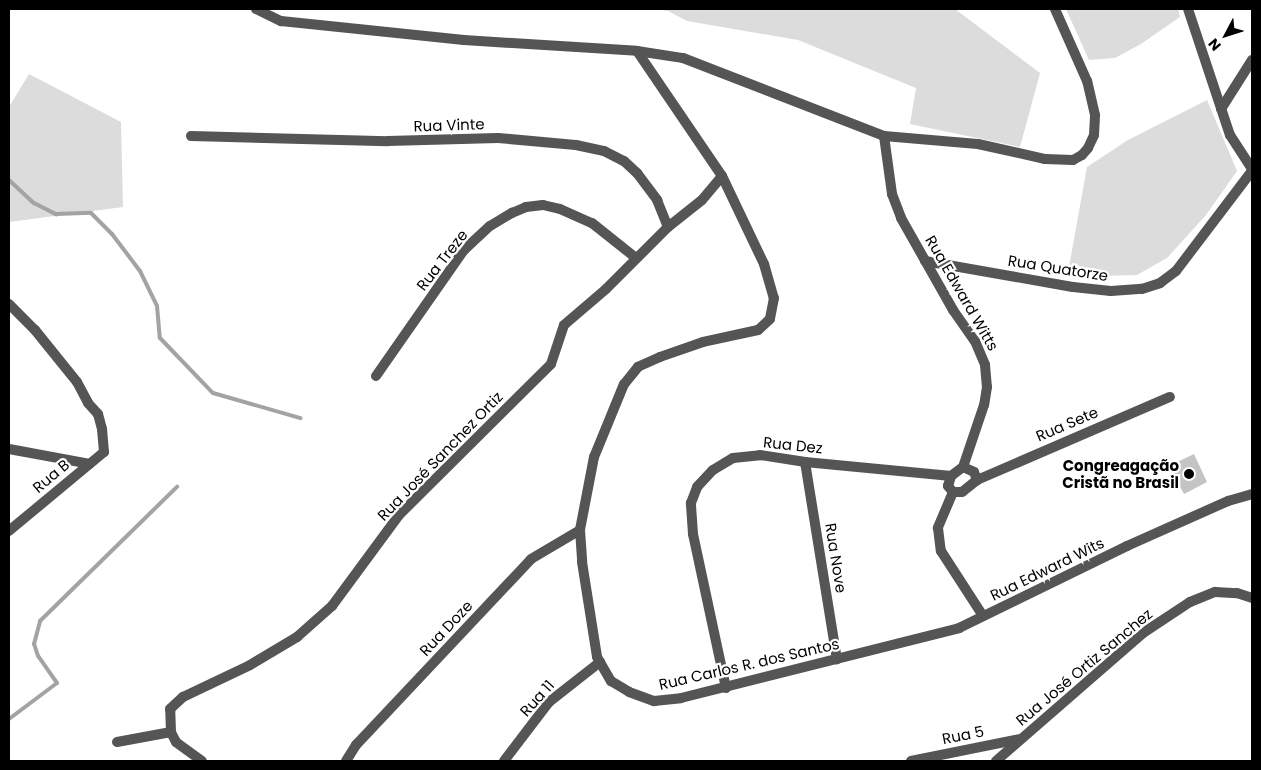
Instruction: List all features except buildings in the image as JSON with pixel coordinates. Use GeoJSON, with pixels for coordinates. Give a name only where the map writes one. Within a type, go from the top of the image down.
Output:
{"type":"FeatureCollection","features":[{"type":"Feature","properties":{"kind":"street"},"geometry":{"type":"LineString","coordinates":[[256,9],[280,21],[464,40],[637,51],[683,58],[884,136],[978,144],[1045,160],[1073,160],[1082,156],[1088,148],[1094,135],[1094,115],[1087,81],[1056,9]]}},
{"type":"Feature","properties":{"kind":"street"},"geometry":{"type":"LineString","coordinates":[[1188,9],[1230,135],[1252,170]]}},
{"type":"Feature","properties":{"kind":"street","name":"Rua Carlos R. dos Santos"},"geometry":{"type":"LineString","coordinates":[[637,51],[722,176],[764,264],[774,298],[770,319],[758,330],[703,342],[638,367],[624,384],[594,457],[580,530],[582,562],[597,657],[611,681],[629,692],[654,701],[682,698],[959,628],[983,616]]}},
{"type":"Feature","properties":{"kind":"street"},"geometry":{"type":"LineString","coordinates":[[1221,108],[1252,60]]}},
{"type":"Feature","properties":{"kind":"street","name":"Rua Vinte"},"geometry":{"type":"LineString","coordinates":[[190,136],[388,141],[498,138],[576,144],[604,151],[624,161],[638,173],[657,200],[668,227]]}},
{"type":"Feature","properties":{"kind":"street","name":"Rua Edward Witts"},"geometry":{"type":"LineString","coordinates":[[884,136],[892,194],[901,218],[953,310],[975,341],[985,364],[987,387],[984,405],[963,467]]}},
{"type":"Feature","properties":{"kind":"street","name":"Rua Quatorze"},"geometry":{"type":"LineString","coordinates":[[925,261],[1073,287],[1111,291],[1142,289],[1160,283],[1176,271],[1252,170]]}},
{"type":"Feature","properties":{"kind":"street","name":"Rua José Sanchez Ortiz"},"geometry":{"type":"LineString","coordinates":[[171,732],[170,709],[183,697],[250,665],[297,637],[332,606],[399,515],[551,364],[564,325],[668,227],[702,200],[722,176]]}},
{"type":"Feature","properties":{"kind":"street","name":"Rua Treze"},"geometry":{"type":"LineString","coordinates":[[376,376],[464,250],[490,226],[512,213],[526,207],[543,205],[560,209],[592,223],[636,258]]}},
{"type":"Feature","properties":{"kind":"street","name":"Rua B"},"geometry":{"type":"LineString","coordinates":[[9,304],[35,330],[77,382],[88,403],[98,414],[102,429],[104,452],[9,531]]}},
{"type":"Feature","properties":{"kind":"street","name":"Rua Sete"},"geometry":{"type":"LineString","coordinates":[[976,480],[1170,397]]}},
{"type":"Feature","properties":{"kind":"street"},"geometry":{"type":"LineString","coordinates":[[9,449],[90,464]]}},
{"type":"Feature","properties":{"kind":"street","name":"Rua Dez"},"geometry":{"type":"LineString","coordinates":[[726,688],[693,534],[691,503],[697,487],[713,470],[733,458],[760,455],[805,462],[951,476]]}},
{"type":"Feature","properties":{"kind":"street","name":"Rua Nove"},"geometry":{"type":"LineString","coordinates":[[805,462],[837,659]]}},
{"type":"Feature","properties":{"kind":"street"},"geometry":{"type":"LineString","coordinates":[[951,476],[963,467],[974,472],[976,480],[962,492],[953,492]]}},
{"type":"Feature","properties":{"kind":"street","name":"Rua Edward Wits"},"geometry":{"type":"LineString","coordinates":[[951,476],[948,486],[953,492],[938,528],[941,551],[983,616],[1127,546],[1228,501],[1252,494]]}},
{"type":"Feature","properties":{"kind":"street","name":"Rua Doze"},"geometry":{"type":"LineString","coordinates":[[346,761],[356,745],[531,560],[580,530]]}},
{"type":"Feature","properties":{"kind":"street","name":"Rua José Ortiz Sanchez"},"geometry":{"type":"LineString","coordinates":[[996,761],[1143,633],[1190,602],[1215,592],[1237,593],[1252,598]]}},
{"type":"Feature","properties":{"kind":"street","name":"Rua 11"},"geometry":{"type":"LineString","coordinates":[[504,761],[549,702],[600,662]]}},
{"type":"Feature","properties":{"kind":"street"},"geometry":{"type":"LineString","coordinates":[[117,742],[171,732],[176,742],[202,761]]}},
{"type":"Feature","properties":{"kind":"street","name":"Rua 5"},"geometry":{"type":"LineString","coordinates":[[911,761],[1022,739]]}},
{"type":"Feature","properties":{"kind":"shaded area"},"geometry":{"type":"Polygon","coordinates":[[[656,9],[955,9],[1040,73],[1020,147],[910,124],[916,88],[798,40],[687,21],[668,11],[656,9]]]}},
{"type":"Feature","properties":{"kind":"shaded area"},"geometry":{"type":"Polygon","coordinates":[[[1066,9],[1178,9],[1180,17],[1141,44],[1115,58],[1089,60],[1066,9]]]}},
{"type":"Feature","properties":{"kind":"shaded area"},"geometry":{"type":"Polygon","coordinates":[[[29,74],[121,122],[123,207],[9,222],[9,107],[29,74]]]}},
{"type":"Feature","properties":{"kind":"shaded area"},"geometry":{"type":"Polygon","coordinates":[[[1207,100],[1237,171],[1206,215],[1167,258],[1137,275],[1101,276],[1069,267],[1087,167],[1128,140],[1207,100]]]}},
{"type":"Feature","properties":{"kind":"waterway"},"geometry":{"type":"LineString","coordinates":[[9,180],[34,203],[56,214],[91,213],[112,234],[140,271],[157,306],[160,338],[213,393],[300,418]]}},
{"type":"Feature","properties":{"kind":"waterway"},"geometry":{"type":"LineString","coordinates":[[9,719],[57,683],[38,656],[34,644],[40,621],[177,487]]}},
{"type":"Feature","properties":{"kind":"place","name":"Congreagação Cristã no Brasil"},"geometry":{"type":"Point","coordinates":[1189,474]}}]}
